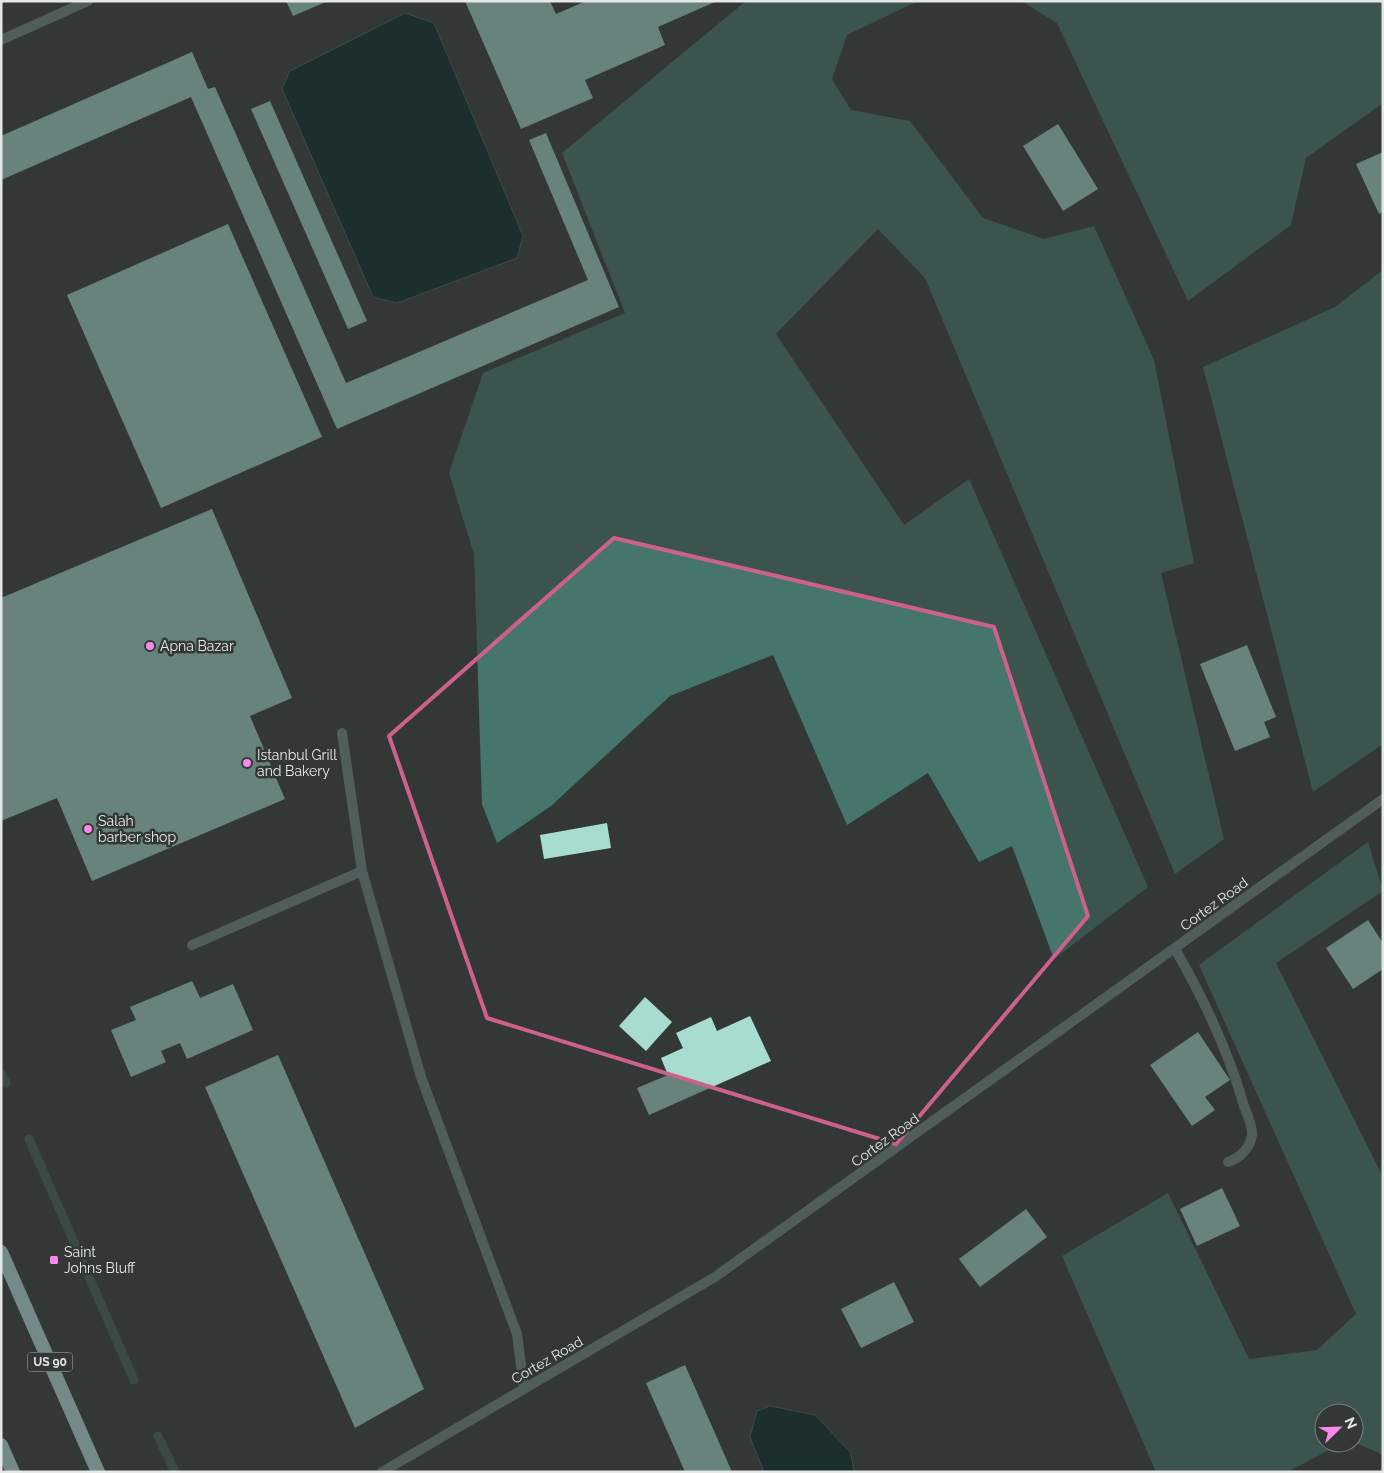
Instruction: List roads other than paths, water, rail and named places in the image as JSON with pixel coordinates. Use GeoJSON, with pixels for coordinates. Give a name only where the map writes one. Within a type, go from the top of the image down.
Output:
{"type":"FeatureCollection","features":[{"type":"Feature","properties":{"kind":"highway","name":"US 90"},"geometry":{"type":"LineString","coordinates":[[1,1252],[98,1472]]}},
{"type":"Feature","properties":{"kind":"highway"},"geometry":{"type":"LineString","coordinates":[[1,1445],[13,1472]]}},
{"type":"Feature","properties":{"kind":"street"},"geometry":{"type":"LineString","coordinates":[[1,40],[88,1]]}},
{"type":"Feature","properties":{"kind":"street"},"geometry":{"type":"LineString","coordinates":[[342,733],[362,871],[421,1077],[517,1334],[524,1389]]}},
{"type":"Feature","properties":{"kind":"street","name":"Cortez Road"},"geometry":{"type":"LineString","coordinates":[[382,1472],[715,1277],[1383,799]]}},
{"type":"Feature","properties":{"kind":"street"},"geometry":{"type":"LineString","coordinates":[[192,945],[362,871]]}},
{"type":"Feature","properties":{"kind":"street"},"geometry":{"type":"LineString","coordinates":[[1175,949],[1215,1024],[1236,1079],[1253,1133],[1250,1143],[1239,1158],[1228,1162]]}},
{"type":"Feature","properties":{"kind":"waterway"},"geometry":{"type":"LineString","coordinates":[[1,1074],[6,1083]]}},
{"type":"Feature","properties":{"kind":"waterway"},"geometry":{"type":"LineString","coordinates":[[29,1139],[134,1380]]}},
{"type":"Feature","properties":{"kind":"waterway"},"geometry":{"type":"LineString","coordinates":[[158,1436],[175,1472]]}},
{"type":"Feature","properties":{"kind":"place","name":"Apna Bazar"},"geometry":{"type":"Point","coordinates":[150,646]}},
{"type":"Feature","properties":{"kind":"place","name":"Istanbul Grill and Bakery"},"geometry":{"type":"Point","coordinates":[247,763]}},
{"type":"Feature","properties":{"kind":"place","name":"Salah barber shop"},"geometry":{"type":"Point","coordinates":[88,829]}},
{"type":"Feature","properties":{"kind":"place","name":"Saint Johns Bluff"},"geometry":{"type":"Point","coordinates":[54,1260]}}]}
